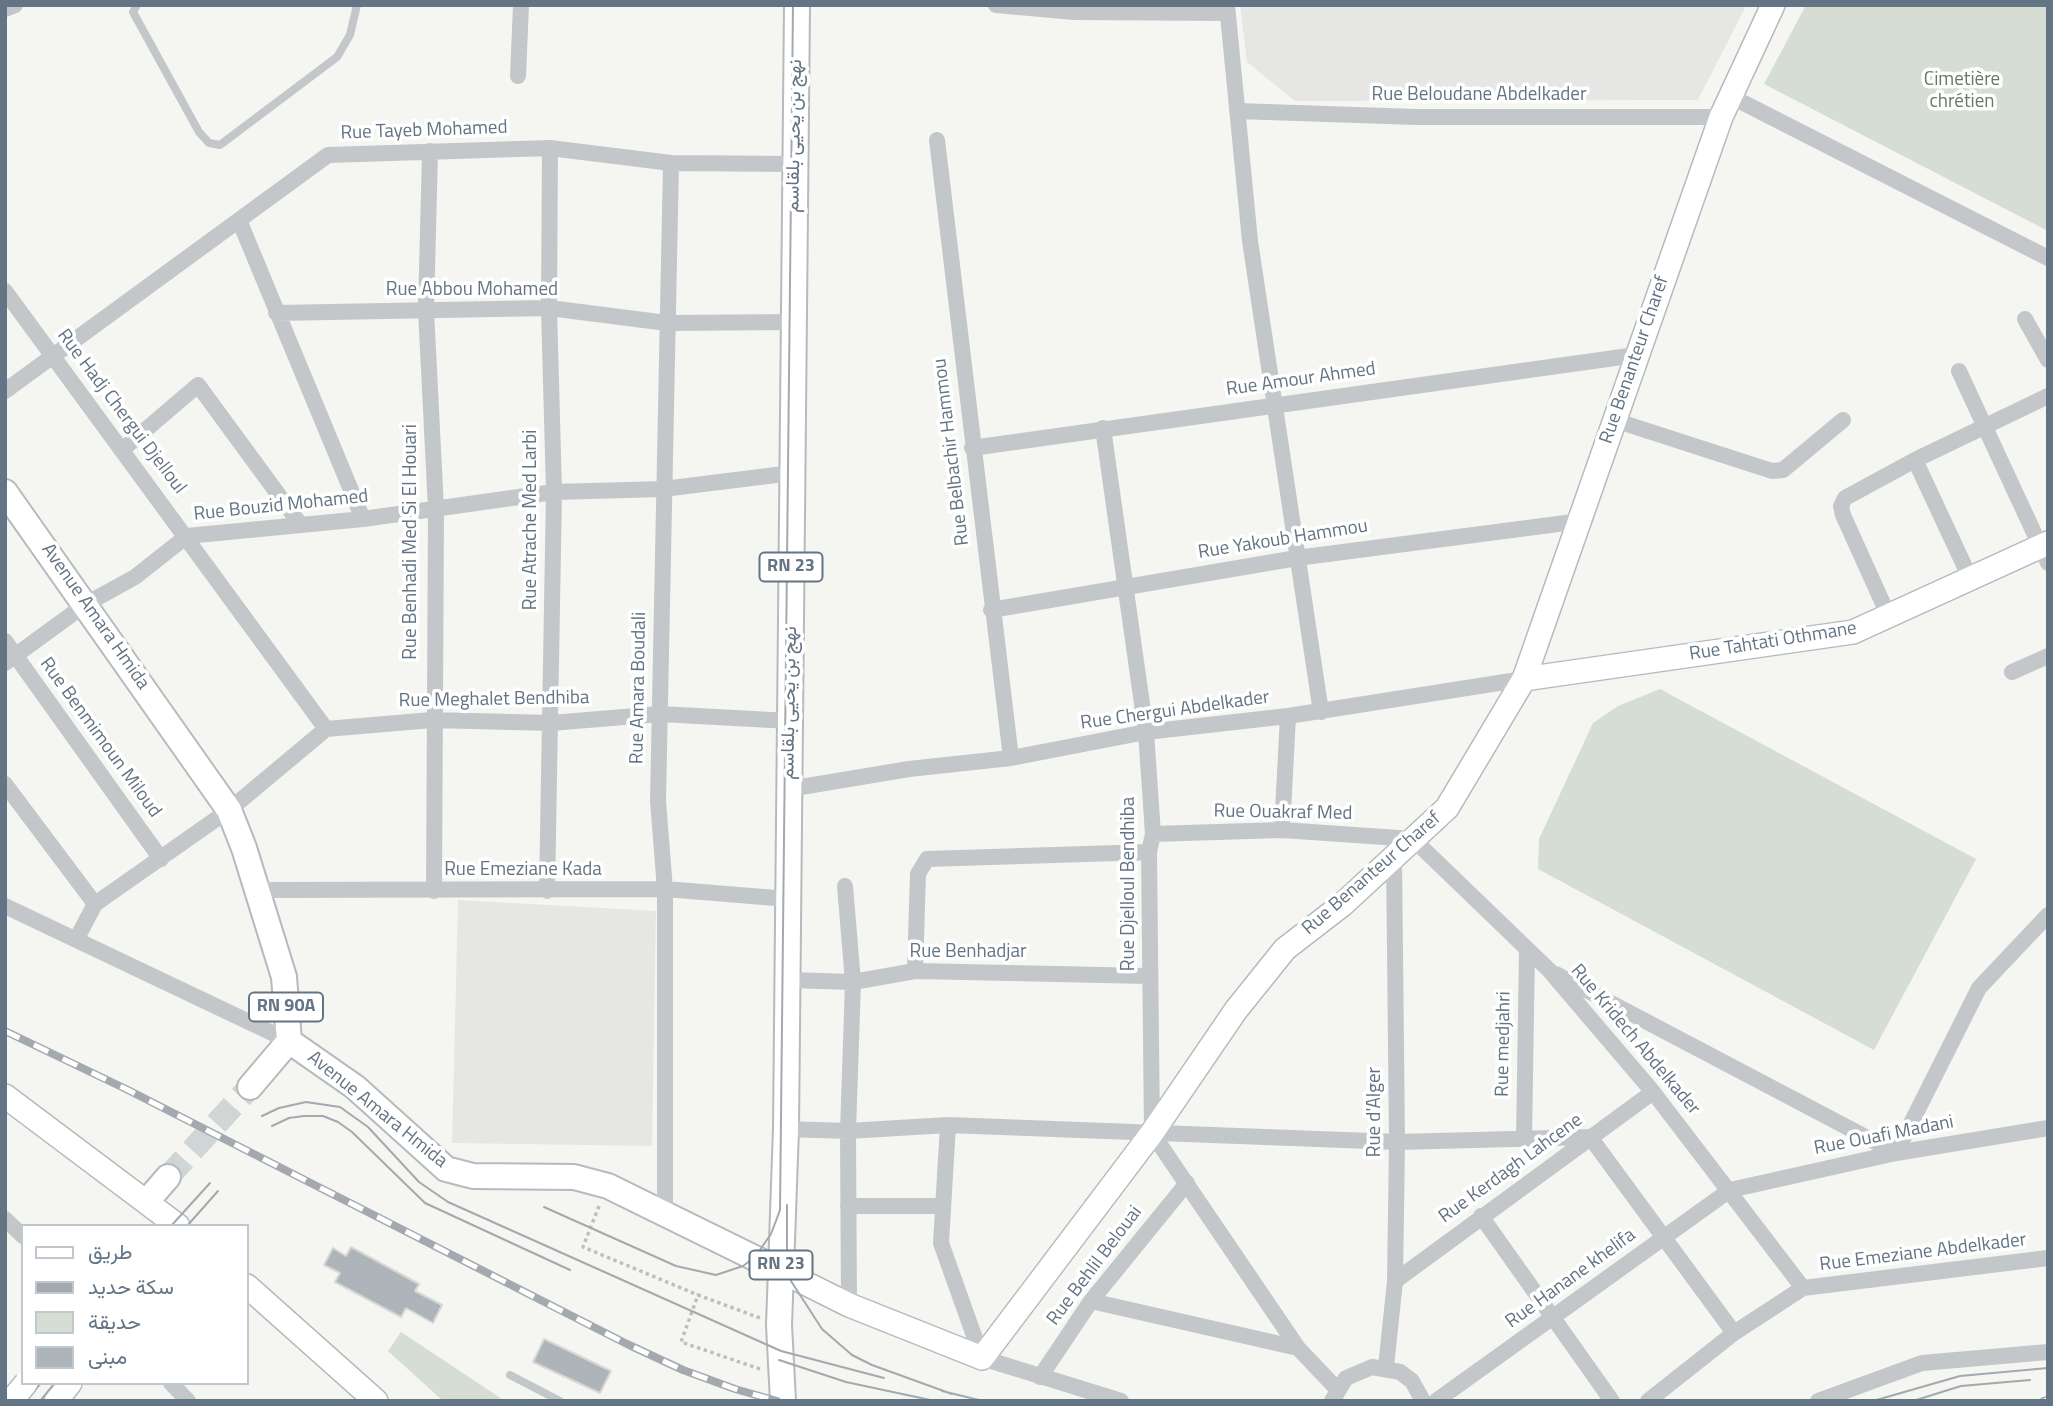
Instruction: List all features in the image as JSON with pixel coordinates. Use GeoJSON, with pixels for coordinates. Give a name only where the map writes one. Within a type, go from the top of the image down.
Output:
{"type":"FeatureCollection","features":[{"type":"Feature","properties":{"kind":"main road","name":"نهج بن يحيى بلقاسم"},"geometry":{"type":"LineString","coordinates":[[782,1388],[779,1325],[786,1129],[797,5]]}},
{"type":"Feature","properties":{"kind":"main road","name":"Rue Benanteur Charef"},"geometry":{"type":"LineString","coordinates":[[982,1358],[1152,1133],[1236,1010],[1285,949],[1342,905],[1447,808],[1524,679],[1725,106],[1771,6]]}},
{"type":"Feature","properties":{"kind":"main road","name":"Avenue Amara Hmida"},"geometry":{"type":"LineString","coordinates":[[5,492],[229,810],[284,977],[289,1041],[355,1087],[446,1169],[474,1176],[574,1177],[608,1186],[780,1271]]}},
{"type":"Feature","properties":{"kind":"main road","name":"Rue Tahtati Othmane"},"geometry":{"type":"LineString","coordinates":[[1524,679],[1853,632],[2045,551]]}},
{"type":"Feature","properties":{"kind":"main road"},"geometry":{"type":"LineString","coordinates":[[250,1087],[289,1041]]}},
{"type":"Feature","properties":{"kind":"main road"},"geometry":{"type":"LineString","coordinates":[[5,1096],[161,1216],[168,1177]]}},
{"type":"Feature","properties":{"kind":"main road"},"geometry":{"type":"LineString","coordinates":[[780,1271],[849,1305],[982,1358]]}},
{"type":"Feature","properties":{"kind":"main road"},"geometry":{"type":"LineString","coordinates":[[248,1287],[376,1401]]}},
{"type":"Feature","properties":{"kind":"main road"},"geometry":{"type":"LineString","coordinates":[[13,1401],[25,1385]]}},
{"type":"Feature","properties":{"kind":"main road"},"geometry":{"type":"LineString","coordinates":[[56,1401],[69,1385]]}},
{"type":"Feature","properties":{"kind":"street"},"geometry":{"type":"LineString","coordinates":[[5,9],[15,5]]}},
{"type":"Feature","properties":{"kind":"street"},"geometry":{"type":"LineString","coordinates":[[518,76],[521,5]]}},
{"type":"Feature","properties":{"kind":"street"},"geometry":{"type":"LineString","coordinates":[[996,5],[1074,12],[1227,9],[1250,241],[1321,712]]}},
{"type":"Feature","properties":{"kind":"street","name":"Rue Beloudane Abdelkader"},"geometry":{"type":"LineString","coordinates":[[1237,111],[1417,117],[1725,106],[2048,258]]}},
{"type":"Feature","properties":{"kind":"street","name":"Rue Belbachir Hammou"},"geometry":{"type":"LineString","coordinates":[[937,140],[991,610],[1011,758]]}},
{"type":"Feature","properties":{"kind":"street","name":"Rue Tayeb Mohamed"},"geometry":{"type":"LineString","coordinates":[[5,391],[328,155],[551,148],[671,163],[795,164]]}},
{"type":"Feature","properties":{"kind":"street","name":"Rue Atrache Med Larbi"},"geometry":{"type":"LineString","coordinates":[[547,891],[554,492],[549,308],[551,148]]}},
{"type":"Feature","properties":{"kind":"street","name":"Rue Benhadi Med Si El Houari"},"geometry":{"type":"LineString","coordinates":[[430,151],[426,310],[436,509],[432,720],[434,891]]}},
{"type":"Feature","properties":{"kind":"street","name":"Rue Amara Boudali"},"geometry":{"type":"LineString","coordinates":[[665,1213],[665,889],[657,801],[671,163]]}},
{"type":"Feature","properties":{"kind":"street"},"geometry":{"type":"LineString","coordinates":[[239,220],[363,519]]}},
{"type":"Feature","properties":{"kind":"street","name":"Rue Hadj Chergui Djelloul"},"geometry":{"type":"LineString","coordinates":[[5,291],[326,729]]}},
{"type":"Feature","properties":{"kind":"street","name":"Rue Abbou Mohamed"},"geometry":{"type":"LineString","coordinates":[[276,313],[549,308],[667,323],[794,322]]}},
{"type":"Feature","properties":{"kind":"street"},"geometry":{"type":"LineString","coordinates":[[2025,319],[2048,360]]}},
{"type":"Feature","properties":{"kind":"street","name":"Rue Amour Ahmed"},"geometry":{"type":"LineString","coordinates":[[972,448],[1636,355]]}},
{"type":"Feature","properties":{"kind":"street"},"geometry":{"type":"LineString","coordinates":[[1959,372],[2045,551]]}},
{"type":"Feature","properties":{"kind":"street"},"geometry":{"type":"LineString","coordinates":[[122,450],[198,385],[300,524]]}},
{"type":"Feature","properties":{"kind":"street"},"geometry":{"type":"LineString","coordinates":[[1889,617],[1841,506],[1845,498],[1915,460],[2048,396]]}},
{"type":"Feature","properties":{"kind":"street"},"geometry":{"type":"LineString","coordinates":[[1614,420],[1772,471],[1783,470],[1843,420]]}},
{"type":"Feature","properties":{"kind":"street","name":"Rue Djelloul Bendhiba"},"geometry":{"type":"LineString","coordinates":[[1103,428],[1146,732],[1153,834],[1149,852],[1152,1133]]}},
{"type":"Feature","properties":{"kind":"street"},"geometry":{"type":"LineString","coordinates":[[1915,460],[1971,580]]}},
{"type":"Feature","properties":{"kind":"street","name":"Rue Bouzid Mohamed"},"geometry":{"type":"LineString","coordinates":[[11,659],[86,604],[135,577],[187,536],[363,519],[554,492],[663,489],[792,473]]}},
{"type":"Feature","properties":{"kind":"street","name":"Rue Yakoub Hammou"},"geometry":{"type":"LineString","coordinates":[[991,610],[1297,558],[1581,521]]}},
{"type":"Feature","properties":{"kind":"street","name":"Rue Benmimoun Miloud"},"geometry":{"type":"LineString","coordinates":[[5,641],[11,659],[161,859]]}},
{"type":"Feature","properties":{"kind":"street"},"geometry":{"type":"LineString","coordinates":[[2012,672],[2048,656]]}},
{"type":"Feature","properties":{"kind":"street","name":"Rue Chergui Abdelkader"},"geometry":{"type":"LineString","coordinates":[[789,789],[909,769],[1011,758],[1146,732],[1321,712],[1524,679]]}},
{"type":"Feature","properties":{"kind":"street","name":"Rue Meghalet Bendhiba"},"geometry":{"type":"LineString","coordinates":[[326,729],[432,720],[551,723],[660,714],[790,721]]}},
{"type":"Feature","properties":{"kind":"street"},"geometry":{"type":"LineString","coordinates":[[1282,830],[1288,716]]}},
{"type":"Feature","properties":{"kind":"street"},"geometry":{"type":"LineString","coordinates":[[76,940],[95,904],[229,810],[326,729]]}},
{"type":"Feature","properties":{"kind":"street"},"geometry":{"type":"LineString","coordinates":[[5,784],[95,904]]}},
{"type":"Feature","properties":{"kind":"street","name":"Rue Ouakraf Med"},"geometry":{"type":"LineString","coordinates":[[1153,834],[1282,830],[1413,839]]}},
{"type":"Feature","properties":{"kind":"street","name":"Rue Kridech Abdelkader"},"geometry":{"type":"LineString","coordinates":[[1413,839],[1549,970],[1653,1092],[1803,1288]]}},
{"type":"Feature","properties":{"kind":"street"},"geometry":{"type":"LineString","coordinates":[[915,971],[918,874],[927,859],[1149,852]]}},
{"type":"Feature","properties":{"kind":"street","name":"Rue d'Alger"},"geometry":{"type":"LineString","coordinates":[[1386,1367],[1395,1280],[1397,1142],[1394,857]]}},
{"type":"Feature","properties":{"kind":"street"},"geometry":{"type":"LineString","coordinates":[[845,886],[853,982],[848,1131],[849,1305]]}},
{"type":"Feature","properties":{"kind":"street","name":"Rue Emeziane Kada"},"geometry":{"type":"LineString","coordinates":[[257,890],[665,889],[788,900]]}},
{"type":"Feature","properties":{"kind":"street"},"geometry":{"type":"LineString","coordinates":[[5,906],[289,1041]]}},
{"type":"Feature","properties":{"kind":"street"},"geometry":{"type":"LineString","coordinates":[[1549,970],[1896,1153],[1979,988],[2048,915]]}},
{"type":"Feature","properties":{"kind":"street","name":"Rue medjahri"},"geometry":{"type":"LineString","coordinates":[[1524,1139],[1527,948]]}},
{"type":"Feature","properties":{"kind":"street","name":"Rue Benhadjar"},"geometry":{"type":"LineString","coordinates":[[787,980],[853,982],[915,971],[1149,976]]}},
{"type":"Feature","properties":{"kind":"street","name":"Rue Kerdagh Lahcene"},"geometry":{"type":"LineString","coordinates":[[1395,1280],[1653,1092]]}},
{"type":"Feature","properties":{"kind":"street"},"geometry":{"type":"LineString","coordinates":[[948,1125],[941,1243],[982,1358],[1121,1401]]}},
{"type":"Feature","properties":{"kind":"street"},"geometry":{"type":"LineString","coordinates":[[786,1129],[848,1131],[948,1125],[1397,1142],[1590,1137],[1734,1333]]}},
{"type":"Feature","properties":{"kind":"street","name":"Rue Ouafi Madani"},"geometry":{"type":"LineString","coordinates":[[1730,1190],[1896,1153],[2048,1128]]}},
{"type":"Feature","properties":{"kind":"street"},"geometry":{"type":"LineString","coordinates":[[1152,1133],[1298,1348],[1334,1395],[1358,1371],[1386,1367],[1412,1381],[1423,1401]]}},
{"type":"Feature","properties":{"kind":"street","name":"Rue Behlil Belouai"},"geometry":{"type":"LineString","coordinates":[[1040,1377],[1091,1301],[1187,1183]]}},
{"type":"Feature","properties":{"kind":"street","name":"Rue Hanane khelifa"},"geometry":{"type":"LineString","coordinates":[[1436,1401],[1730,1190]]}},
{"type":"Feature","properties":{"kind":"street"},"geometry":{"type":"LineString","coordinates":[[848,1206],[943,1206]]}},
{"type":"Feature","properties":{"kind":"street"},"geometry":{"type":"LineString","coordinates":[[1481,1216],[1612,1401]]}},
{"type":"Feature","properties":{"kind":"street"},"geometry":{"type":"LineString","coordinates":[[5,1219],[21,1234]]}},
{"type":"Feature","properties":{"kind":"street","name":"Rue Emeziane Abdelkader"},"geometry":{"type":"LineString","coordinates":[[1803,1288],[2048,1258]]}},
{"type":"Feature","properties":{"kind":"street"},"geometry":{"type":"LineString","coordinates":[[1648,1401],[1734,1333],[1803,1288]]}},
{"type":"Feature","properties":{"kind":"street"},"geometry":{"type":"LineString","coordinates":[[1091,1301],[1298,1348]]}},
{"type":"Feature","properties":{"kind":"street"},"geometry":{"type":"LineString","coordinates":[[1818,1401],[1923,1363],[2048,1352]]}},
{"type":"Feature","properties":{"kind":"street"},"geometry":{"type":"LineString","coordinates":[[173,1385],[188,1401]]}},
{"type":"Feature","properties":{"kind":"street"},"geometry":{"type":"LineString","coordinates":[[5,1394],[13,1401]]}},
{"type":"Feature","properties":{"kind":"lane"},"geometry":{"type":"LineString","coordinates":[[137,5],[133,12],[199,132],[209,143],[220,145],[337,57],[350,35],[357,5]]}},
{"type":"Feature","properties":{"kind":"lane"},"geometry":{"type":"LineString","coordinates":[[510,1375],[560,1401]]}},
{"type":"Feature","properties":{"kind":"path"},"geometry":{"type":"LineString","coordinates":[[589,1228],[583,1247],[779,1325]]}},
{"type":"Feature","properties":{"kind":"path"},"geometry":{"type":"LineString","coordinates":[[698,1295],[681,1342],[782,1388]]}},
{"type":"Feature","properties":{"kind":"shaded area"},"geometry":{"type":"Polygon","coordinates":[[[1240,5],[1746,6],[1698,100],[1295,101],[1247,62],[1240,5]]]}},
{"type":"Feature","properties":{"kind":"shaded area"},"geometry":{"type":"Polygon","coordinates":[[[458,900],[656,911],[652,1146],[452,1143],[458,900]]]}},
{"type":"Feature","properties":{"kind":"green space","name":"Cimetière chrétien"},"geometry":{"type":"Polygon","coordinates":[[[1806,5],[2048,5],[2048,231],[1764,84],[1806,5]]]}},
{"type":"Feature","properties":{"kind":"green space"},"geometry":{"type":"Polygon","coordinates":[[[1660,689],[1976,859],[1874,1050],[1538,869],[1539,839],[1593,723],[1618,706],[1660,689]]]}},
{"type":"Feature","properties":{"kind":"green space"},"geometry":{"type":"Polygon","coordinates":[[[401,1332],[504,1401],[443,1401],[388,1351],[401,1332]]]}},
{"type":"Feature","properties":{"kind":"building"},"geometry":{"type":"Polygon","coordinates":[[[351,1247],[419,1284],[415,1291],[442,1305],[433,1323],[406,1308],[401,1317],[335,1282],[340,1273],[324,1265],[333,1248],[346,1256],[351,1247]]]}},
{"type":"Feature","properties":{"kind":"building"},"geometry":{"type":"Polygon","coordinates":[[[544,1339],[611,1371],[600,1393],[533,1362],[544,1339]]]}},
{"type":"Feature","properties":{"kind":"tunnel"},"geometry":{"type":"LineString","coordinates":[[168,1177],[250,1087]]}},
{"type":"Feature","properties":{"kind":"tram line"},"geometry":{"type":"LineString","coordinates":[[544,1207],[676,1266],[716,1275],[743,1266],[755,1257],[771,1234],[780,1210],[793,5]]}},
{"type":"Feature","properties":{"kind":"tram line"},"geometry":{"type":"LineString","coordinates":[[262,1116],[279,1108],[306,1102],[340,1107],[368,1127],[419,1182],[448,1202],[781,1351],[884,1378]]}},
{"type":"Feature","properties":{"kind":"tram line"},"geometry":{"type":"LineString","coordinates":[[272,1126],[289,1118],[304,1116],[323,1116],[338,1122],[352,1132],[425,1203],[570,1270]]}},
{"type":"Feature","properties":{"kind":"tram line"},"geometry":{"type":"LineString","coordinates":[[173,1224],[210,1183]]}},
{"type":"Feature","properties":{"kind":"tram line"},"geometry":{"type":"LineString","coordinates":[[189,1224],[218,1191]]}},
{"type":"Feature","properties":{"kind":"tram line"},"geometry":{"type":"LineString","coordinates":[[787,1205],[787,1255],[791,1281],[822,1329],[852,1355],[952,1394]]}},
{"type":"Feature","properties":{"kind":"tram line"},"geometry":{"type":"LineString","coordinates":[[779,1360],[846,1382],[935,1401]]}},
{"type":"Feature","properties":{"kind":"tram line"},"geometry":{"type":"LineString","coordinates":[[1873,1401],[1960,1376],[2048,1368]]}},
{"type":"Feature","properties":{"kind":"tram line"},"geometry":{"type":"LineString","coordinates":[[1913,1401],[1961,1386],[2030,1380]]}},
{"type":"Feature","properties":{"kind":"tram line"},"geometry":{"type":"LineString","coordinates":[[26,1401],[39,1385]]}},
{"type":"Feature","properties":{"kind":"tram line"},"geometry":{"type":"LineString","coordinates":[[40,1401],[53,1385]]}},
{"type":"Feature","properties":{"kind":"tram line"},"geometry":{"type":"LineString","coordinates":[[942,1391],[983,1401]]}},
{"type":"Feature","properties":{"kind":"railway"},"geometry":{"type":"LineString","coordinates":[[5,1031],[128,1090],[629,1345],[683,1370],[777,1401]]}},
{"type":"Feature","properties":{"kind":"railway"},"geometry":{"type":"LineString","coordinates":[[2044,1401],[2048,1400]]}}]}
